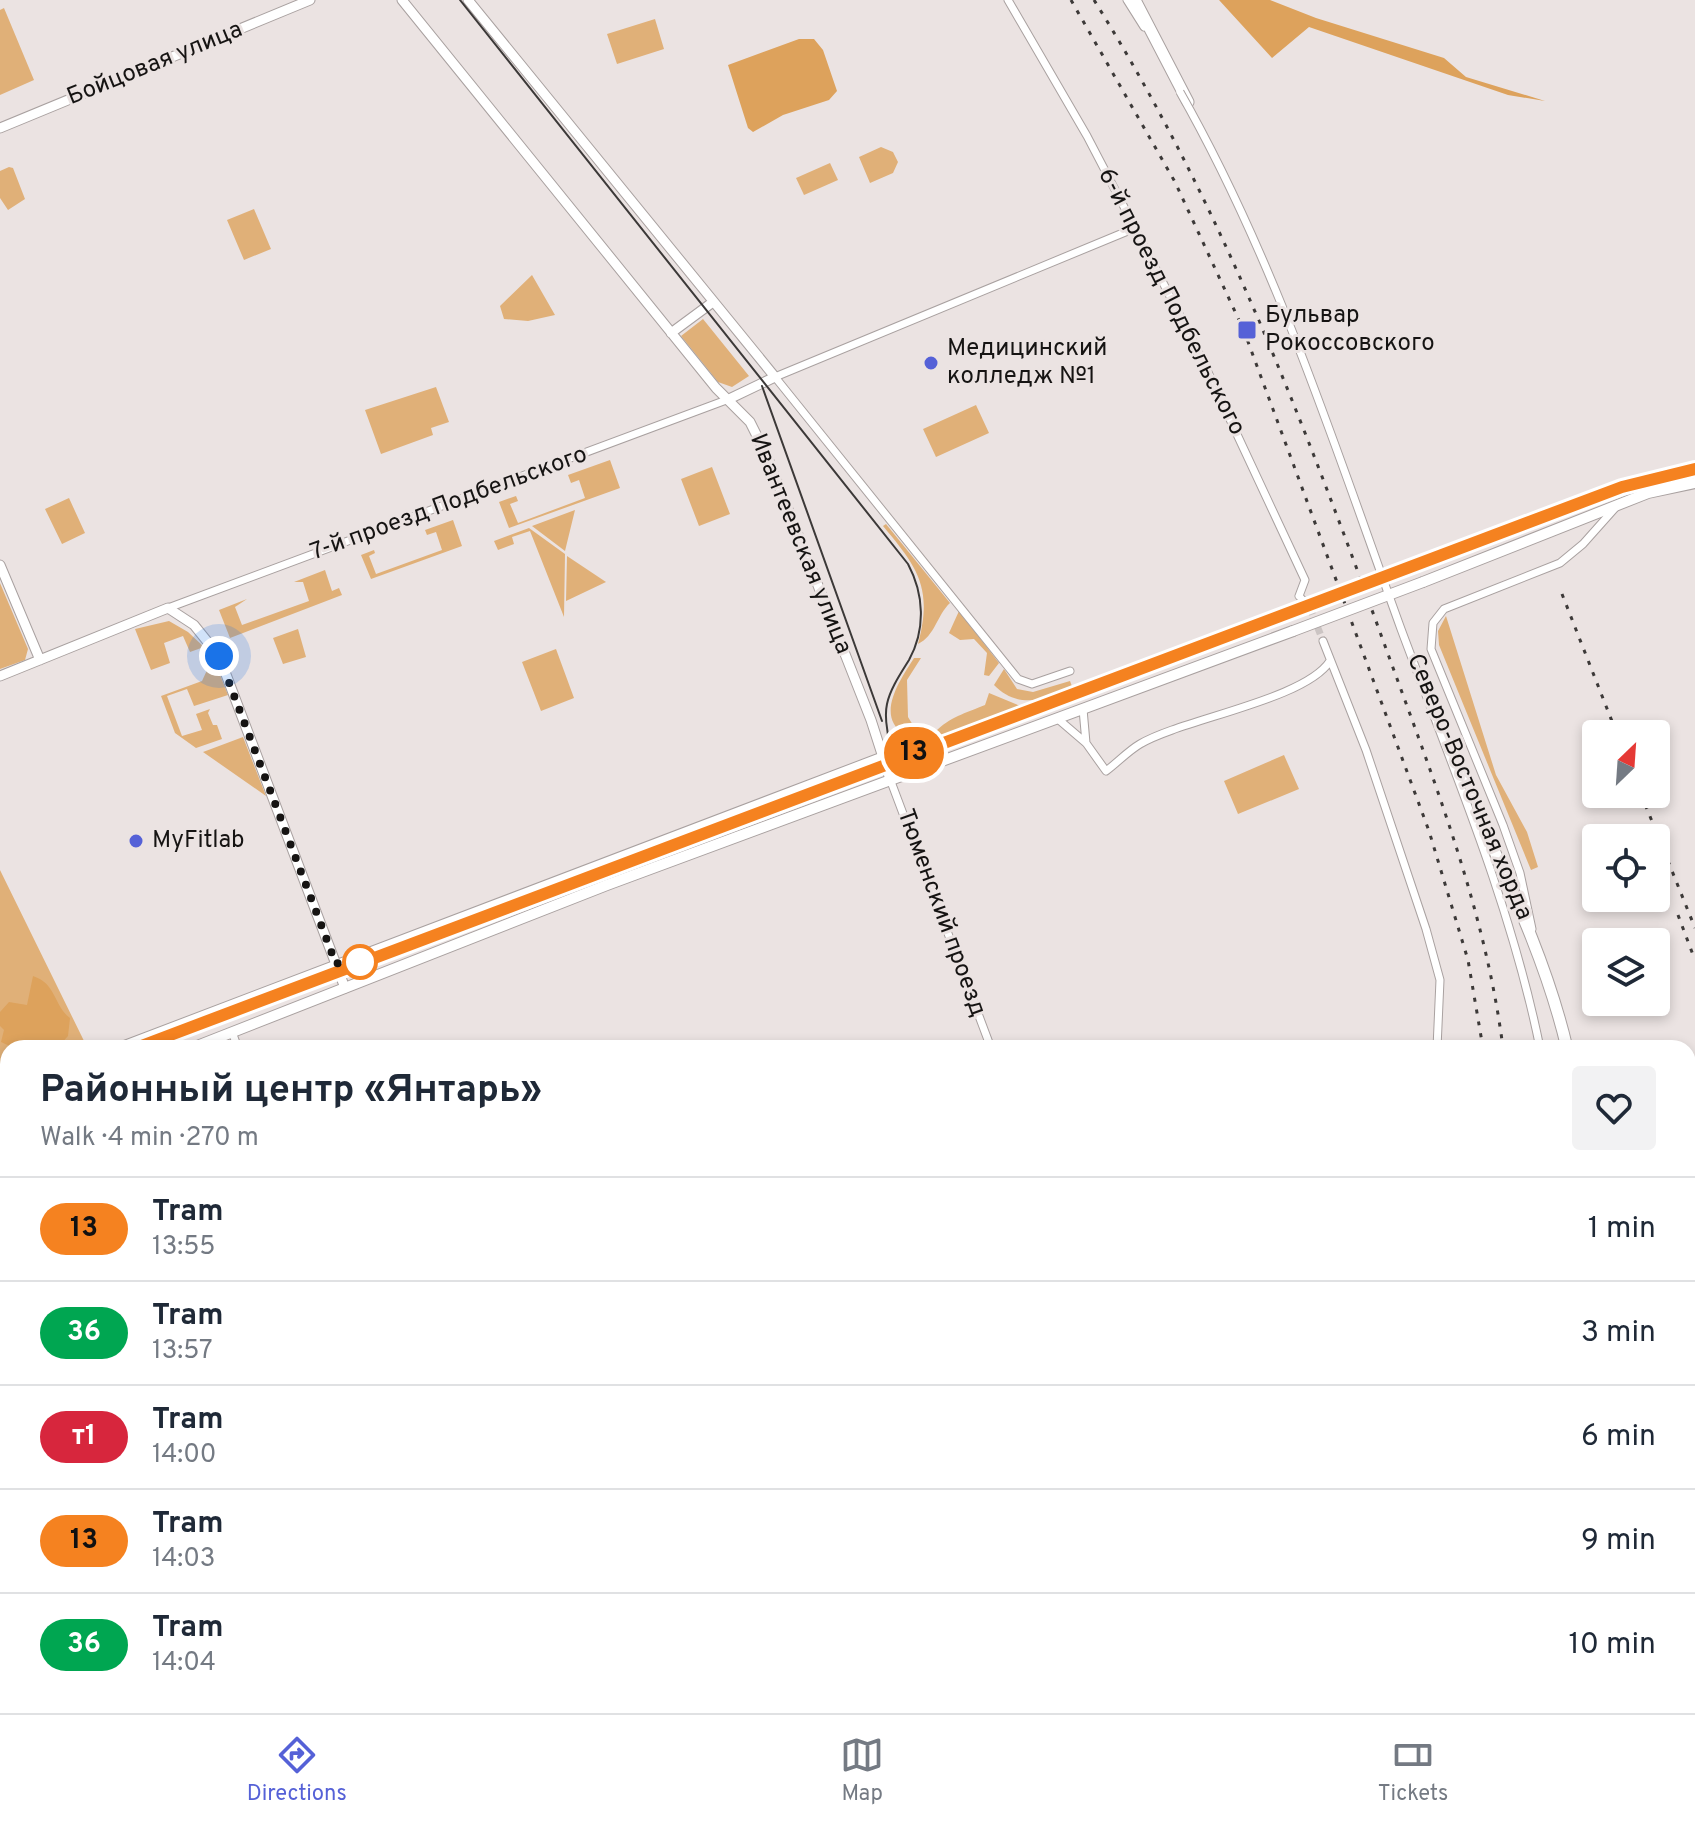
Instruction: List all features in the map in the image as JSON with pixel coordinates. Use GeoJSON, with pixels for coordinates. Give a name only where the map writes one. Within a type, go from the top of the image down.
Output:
{"type":"FeatureCollection","features":[{"type":"Feature","properties":{"kind":"main road","name":"Северо-Восточная хорда"},"geometry":{"type":"LineString","coordinates":[[1135,0],[1243,209],[1277,286],[1447,745],[1537,951],[1565,1040]]}},
{"type":"Feature","properties":{"kind":"main road"},"geometry":{"type":"LineString","coordinates":[[212,1040],[890,779],[1423,582],[1648,493],[1695,483]]}},
{"type":"Feature","properties":{"kind":"street","name":"Бойцовая улица"},"geometry":{"type":"LineString","coordinates":[[0,128],[310,0]]}},
{"type":"Feature","properties":{"kind":"street","name":"Ивантеевская улица"},"geometry":{"type":"LineString","coordinates":[[402,0],[671,333],[750,422],[767,456],[890,779]]}},
{"type":"Feature","properties":{"kind":"street"},"geometry":{"type":"LineString","coordinates":[[468,0],[1023,682],[1032,684],[1070,671]]}},
{"type":"Feature","properties":{"kind":"street","name":"6-й проезд Подбельского"},"geometry":{"type":"LineString","coordinates":[[1008,0],[1087,136],[1199,353],[1305,580],[1295,596],[1310,608]]}},
{"type":"Feature","properties":{"kind":"street","name":"Северо-Восточная хорда"},"geometry":{"type":"LineString","coordinates":[[1127,0],[1193,115],[1276,288],[1471,817],[1502,908],[1538,1040]]}},
{"type":"Feature","properties":{"kind":"street"},"geometry":{"type":"LineString","coordinates":[[729,399],[775,377],[1135,228]]}},
{"type":"Feature","properties":{"kind":"street"},"geometry":{"type":"LineString","coordinates":[[671,333],[713,302]]}},
{"type":"Feature","properties":{"kind":"street","name":"7-й проезд Подбельского"},"geometry":{"type":"LineString","coordinates":[[168,608],[729,399]]}},
{"type":"Feature","properties":{"kind":"street"},"geometry":{"type":"LineString","coordinates":[[1537,951],[1520,873],[1431,649],[1431,631],[1444,609],[1547,570],[1571,557],[1618,505]]}},
{"type":"Feature","properties":{"kind":"street"},"geometry":{"type":"LineString","coordinates":[[0,565],[40,660]]}},
{"type":"Feature","properties":{"kind":"street"},"geometry":{"type":"LineString","coordinates":[[0,676],[168,608],[194,625],[219,656],[345,988]]}},
{"type":"Feature","properties":{"kind":"street"},"geometry":{"type":"LineString","coordinates":[[1323,641],[1366,750],[1426,929],[1440,980],[1437,1040]]}},
{"type":"Feature","properties":{"kind":"street"},"geometry":{"type":"LineString","coordinates":[[1058,719],[1086,743],[1106,771],[1141,744],[1279,693],[1325,669],[1330,661]]}},
{"type":"Feature","properties":{"kind":"street"},"geometry":{"type":"LineString","coordinates":[[1083,709],[1086,743]]}},
{"type":"Feature","properties":{"kind":"street"},"geometry":{"type":"LineString","coordinates":[[136,1040],[882,756]]}},
{"type":"Feature","properties":{"kind":"street","name":"Тюменский проезд"},"geometry":{"type":"LineString","coordinates":[[890,779],[988,1040]]}},
{"type":"Feature","properties":{"kind":"street"},"geometry":{"type":"LineString","coordinates":[[232,1032],[235,1040]]}},
{"type":"Feature","properties":{"kind":"shaded area"},"geometry":{"type":"Polygon","coordinates":[[[1219,0],[1270,0],[1316,18],[1444,58],[1466,77],[1545,101],[1508,95],[1309,27],[1272,58],[1219,0]]]}},
{"type":"Feature","properties":{"kind":"shaded area"},"geometry":{"type":"Polygon","coordinates":[[[4,8],[34,80],[0,95],[0,10],[4,8]]]}},
{"type":"Feature","properties":{"kind":"shaded area"},"geometry":{"type":"Polygon","coordinates":[[[655,19],[664,49],[617,64],[607,34],[655,19]]]}},
{"type":"Feature","properties":{"kind":"shaded area"},"geometry":{"type":"Polygon","coordinates":[[[799,39],[814,39],[823,50],[837,91],[829,100],[783,115],[753,132],[748,128],[728,65],[799,39]]]}},
{"type":"Feature","properties":{"kind":"shaded area"},"geometry":{"type":"Polygon","coordinates":[[[881,147],[893,152],[898,162],[893,173],[870,183],[859,157],[881,147]]]}},
{"type":"Feature","properties":{"kind":"shaded area"},"geometry":{"type":"Polygon","coordinates":[[[830,163],[838,180],[804,195],[796,178],[830,163]]]}},
{"type":"Feature","properties":{"kind":"shaded area"},"geometry":{"type":"Polygon","coordinates":[[[13,168],[25,199],[8,210],[0,198],[0,171],[13,168]]]}},
{"type":"Feature","properties":{"kind":"shaded area"},"geometry":{"type":"Polygon","coordinates":[[[254,209],[271,249],[244,260],[227,220],[254,209]]]}},
{"type":"Feature","properties":{"kind":"shaded area"},"geometry":{"type":"Polygon","coordinates":[[[532,275],[555,315],[528,321],[504,319],[500,306],[532,275]]]}},
{"type":"Feature","properties":{"kind":"shaded area"},"geometry":{"type":"Polygon","coordinates":[[[703,319],[749,376],[732,387],[718,382],[681,336],[703,319]]]}},
{"type":"Feature","properties":{"kind":"shaded area"},"geometry":{"type":"Polygon","coordinates":[[[436,387],[449,422],[431,428],[433,435],[381,454],[365,410],[436,387]]]}},
{"type":"Feature","properties":{"kind":"shaded area"},"geometry":{"type":"Polygon","coordinates":[[[976,405],[989,433],[936,457],[923,429],[976,405]]]}},
{"type":"Feature","properties":{"kind":"shaded area"},"geometry":{"type":"Polygon","coordinates":[[[610,460],[620,488],[509,528],[499,502],[516,496],[518,501],[510,504],[518,523],[585,498],[579,480],[571,483],[568,475],[610,460]]]}},
{"type":"Feature","properties":{"kind":"shaded area"},"geometry":{"type":"Polygon","coordinates":[[[712,467],[730,514],[699,526],[681,479],[712,467]]]}},
{"type":"Feature","properties":{"kind":"shaded area"},"geometry":{"type":"Polygon","coordinates":[[[69,498],[85,533],[62,544],[45,509],[69,498]]]}},
{"type":"Feature","properties":{"kind":"shaded area"},"geometry":{"type":"Polygon","coordinates":[[[575,510],[565,551],[532,526],[575,510]]]}},
{"type":"Feature","properties":{"kind":"shaded area"},"geometry":{"type":"Polygon","coordinates":[[[453,520],[462,546],[371,579],[361,555],[374,550],[375,553],[369,556],[376,574],[442,550],[436,532],[427,535],[425,530],[453,520]]]}},
{"type":"Feature","properties":{"kind":"shaded area"},"geometry":{"type":"Polygon","coordinates":[[[886,524],[950,603],[928,636],[918,644],[924,608],[923,593],[913,567],[883,526],[886,524]]]}},
{"type":"Feature","properties":{"kind":"shaded area"},"geometry":{"type":"Polygon","coordinates":[[[529,528],[565,554],[564,617],[530,531],[512,537],[514,544],[498,550],[494,541],[529,528]]]}},
{"type":"Feature","properties":{"kind":"shaded area"},"geometry":{"type":"Polygon","coordinates":[[[567,556],[606,582],[566,601],[567,556]]]}},
{"type":"Feature","properties":{"kind":"shaded area"},"geometry":{"type":"Polygon","coordinates":[[[325,570],[332,591],[339,588],[342,595],[230,638],[219,610],[247,599],[235,607],[242,625],[309,601],[303,582],[294,582],[325,570]]]}},
{"type":"Feature","properties":{"kind":"shaded area"},"geometry":{"type":"Polygon","coordinates":[[[0,583],[28,649],[25,660],[0,669],[0,583]]]}},
{"type":"Feature","properties":{"kind":"shaded area"},"geometry":{"type":"Polygon","coordinates":[[[959,611],[999,663],[989,676],[984,675],[987,653],[974,639],[960,640],[949,633],[959,611]]]}},
{"type":"Feature","properties":{"kind":"shaded area"},"geometry":{"type":"Polygon","coordinates":[[[1446,616],[1496,775],[1527,832],[1538,867],[1531,870],[1439,645],[1438,631],[1446,616]]]}},
{"type":"Feature","properties":{"kind":"shaded area"},"geometry":{"type":"Polygon","coordinates":[[[169,621],[188,632],[204,647],[190,652],[183,636],[164,643],[170,663],[151,670],[135,629],[169,621]]]}},
{"type":"Feature","properties":{"kind":"shaded area"},"geometry":{"type":"Polygon","coordinates":[[[298,629],[306,657],[283,664],[273,638],[298,629]]]}},
{"type":"Feature","properties":{"kind":"shaded area"},"geometry":{"type":"Polygon","coordinates":[[[556,649],[574,698],[541,711],[522,662],[556,649]]]}},
{"type":"Feature","properties":{"kind":"shaded area"},"geometry":{"type":"Polygon","coordinates":[[[213,657],[228,695],[194,706],[187,689],[167,696],[182,736],[202,730],[196,714],[210,709],[208,713],[222,739],[196,748],[175,733],[161,696],[202,681],[213,657]]]}},
{"type":"Feature","properties":{"kind":"shaded area"},"geometry":{"type":"Polygon","coordinates":[[[914,658],[921,658],[907,680],[908,717],[916,730],[934,733],[952,719],[985,705],[989,693],[1025,708],[946,738],[927,742],[912,739],[896,727],[891,708],[897,687],[914,658]]]}},
{"type":"Feature","properties":{"kind":"shaded area"},"geometry":{"type":"Polygon","coordinates":[[[1004,669],[1017,689],[1033,692],[1070,681],[1073,689],[1042,699],[1013,698],[994,685],[1004,669]]]}},
{"type":"Feature","properties":{"kind":"shaded area"},"geometry":{"type":"Polygon","coordinates":[[[243,737],[266,796],[203,752],[243,737]]]}},
{"type":"Feature","properties":{"kind":"shaded area"},"geometry":{"type":"Polygon","coordinates":[[[1284,755],[1299,789],[1238,814],[1224,781],[1284,755]]]}},
{"type":"Feature","properties":{"kind":"shaded area"},"geometry":{"type":"Polygon","coordinates":[[[0,870],[84,1040],[0,1040],[0,870]]]}},
{"type":"Feature","properties":{"kind":"shaded area"},"geometry":{"type":"Polygon","coordinates":[[[33,976],[47,984],[70,1018],[68,1036],[64,1040],[2,1040],[4,1030],[0,1026],[0,1012],[9,1002],[27,1005],[33,976]]]}},
{"type":"Feature","properties":{"kind":"tunnel"},"geometry":{"type":"LineString","coordinates":[[1310,608],[1323,641]]}},
{"type":"Feature","properties":{"kind":"tram line"},"geometry":{"type":"LineString","coordinates":[[460,0],[908,564],[920,599],[920,624],[909,660],[888,698],[887,751],[876,768]]}},
{"type":"Feature","properties":{"kind":"tram line"},"geometry":{"type":"LineString","coordinates":[[762,386],[882,721]]}},
{"type":"Feature","properties":{"kind":"tram line"},"geometry":{"type":"LineString","coordinates":[[157,1040],[1622,487],[1695,469]]}},
{"type":"Feature","properties":{"kind":"tram line","name":"13"},"geometry":{"type":"LineString","coordinates":[[157,1040],[1622,487],[1695,469]]}},
{"type":"Feature","properties":{"kind":"railway"},"geometry":{"type":"LineString","coordinates":[[1071,0],[1175,182],[1244,331],[1429,831],[1468,960],[1482,1040]]}},
{"type":"Feature","properties":{"kind":"railway"},"geometry":{"type":"LineString","coordinates":[[1094,0],[1181,154],[1220,233],[1290,395],[1455,842],[1484,944],[1502,1040]]}},
{"type":"Feature","properties":{"kind":"railway"},"geometry":{"type":"LineString","coordinates":[[1562,594],[1612,720]]}},
{"type":"Feature","properties":{"kind":"railway"},"geometry":{"type":"LineString","coordinates":[[1647,808],[1695,928]]}},
{"type":"Feature","properties":{"kind":"railway"},"geometry":{"type":"LineString","coordinates":[[1678,915],[1695,960]]}},
{"type":"Feature","properties":{"kind":"place","name":"Бульвар Рокоссовского"},"geometry":{"type":"Point","coordinates":[1247,330]}},
{"type":"Feature","properties":{"kind":"place","name":"Медицинский колледж №1"},"geometry":{"type":"Point","coordinates":[931,363]}},
{"type":"Feature","properties":{"kind":"place","name":"MyFitlab"},"geometry":{"type":"Point","coordinates":[136,841]}},
{"type":"Feature","properties":{"kind":"route"},"geometry":{"type":"LineString","coordinates":[[219,656],[336,964],[346,960],[360,962]]}}]}
